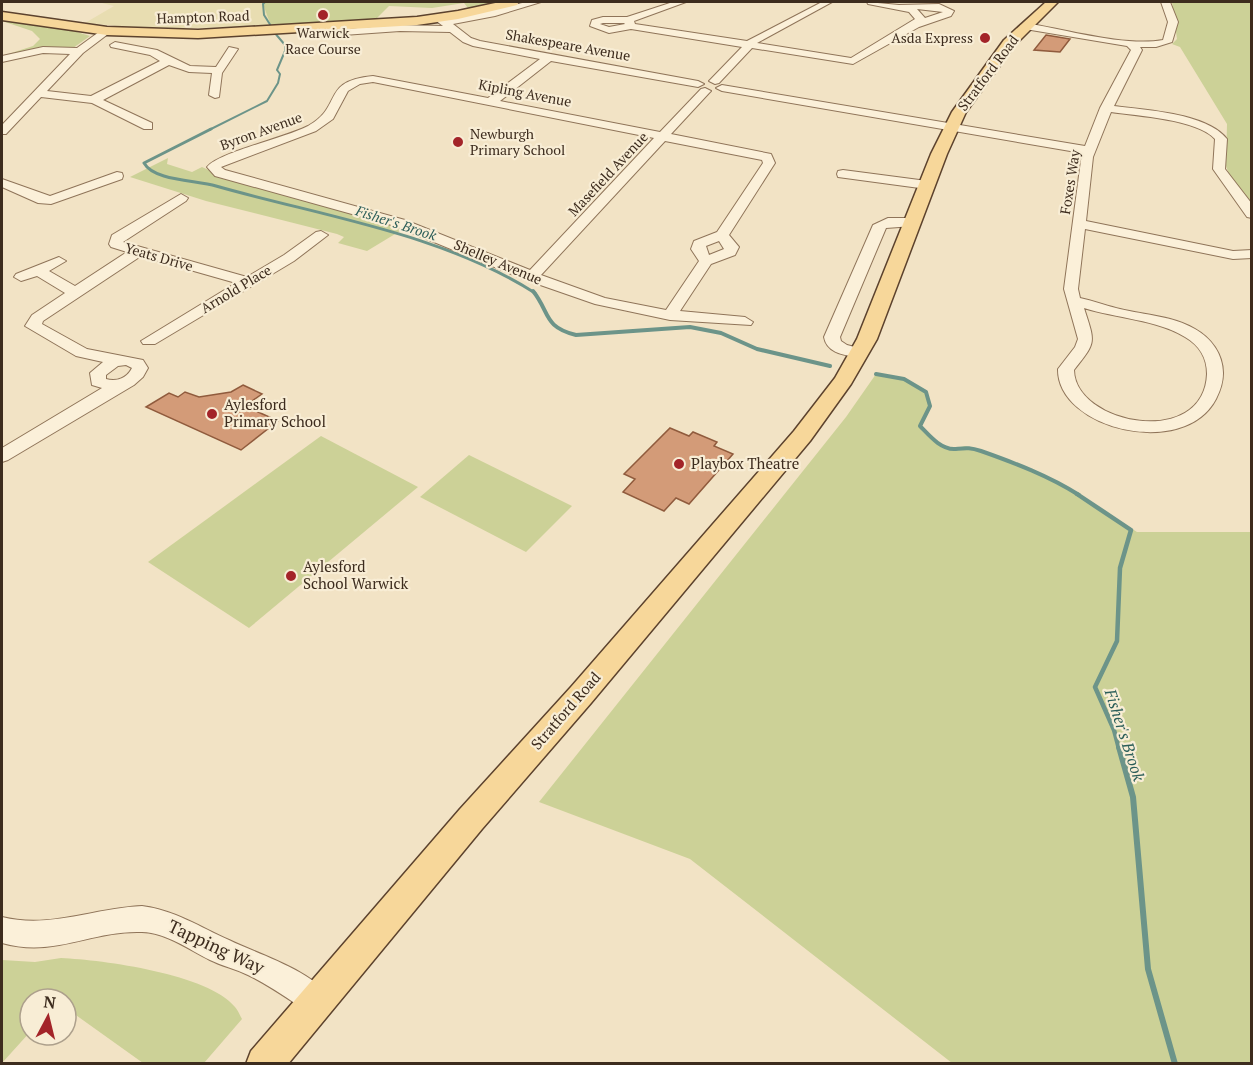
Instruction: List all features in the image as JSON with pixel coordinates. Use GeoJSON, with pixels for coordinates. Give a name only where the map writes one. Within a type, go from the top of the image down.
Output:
{"type":"FeatureCollection","features":[{"type":"Feature","properties":{"kind":"main road","name":"Hampton Road"},"geometry":{"type":"LineString","coordinates":[[2,16],[107,31],[187,34],[397,23],[445,23],[513,2]]}},
{"type":"Feature","properties":{"kind":"main road","name":"Stratford Road"},"geometry":{"type":"LineString","coordinates":[[264,1064],[802,436],[834,395],[860,353],[881,307],[927,185],[961,107],[984,74],[1025,26],[1052,2]]}},
{"type":"Feature","properties":{"kind":"street","name":"Hampton Road"},"geometry":{"type":"LineString","coordinates":[[445,23],[536,2]]}},
{"type":"Feature","properties":{"kind":"street"},"geometry":{"type":"LineString","coordinates":[[681,2],[630,23],[853,61],[917,20],[948,14],[949,11],[944,8],[891,6]]}},
{"type":"Feature","properties":{"kind":"street","name":"Masefield Avenue"},"geometry":{"type":"LineString","coordinates":[[531,277],[754,40],[828,2]]}},
{"type":"Feature","properties":{"kind":"street"},"geometry":{"type":"LineString","coordinates":[[871,2],[912,10],[917,20]]}},
{"type":"Feature","properties":{"kind":"street"},"geometry":{"type":"LineString","coordinates":[[1025,26],[1131,44],[1155,45],[1167,42],[1173,22],[1166,2]]}},
{"type":"Feature","properties":{"kind":"street","name":"Shakespeare Avenue"},"geometry":{"type":"LineString","coordinates":[[445,23],[477,44],[1089,150]]}},
{"type":"Feature","properties":{"kind":"street"},"geometry":{"type":"LineString","coordinates":[[2,131],[79,51],[107,31]]}},
{"type":"Feature","properties":{"kind":"street","name":"Foxes Way"},"geometry":{"type":"LineString","coordinates":[[1074,302],[1173,326],[1204,344],[1213,358],[1215,376],[1212,392],[1196,417],[1173,426],[1140,426],[1104,415],[1078,400],[1069,387],[1065,374],[1069,363],[1083,348],[1086,339],[1074,302],[1071,289],[1089,150],[1106,108],[1137,50],[1131,44]]}},
{"type":"Feature","properties":{"kind":"street"},"geometry":{"type":"LineString","coordinates":[[215,49],[247,48]]}},
{"type":"Feature","properties":{"kind":"street"},"geometry":{"type":"LineString","coordinates":[[116,49],[153,52],[189,69],[218,70]]}},
{"type":"Feature","properties":{"kind":"street"},"geometry":{"type":"LineString","coordinates":[[212,92],[218,70],[233,49]]}},
{"type":"Feature","properties":{"kind":"street"},"geometry":{"type":"LineString","coordinates":[[2,59],[43,50],[79,51]]}},
{"type":"Feature","properties":{"kind":"street"},"geometry":{"type":"LineString","coordinates":[[491,102],[549,57]]}},
{"type":"Feature","properties":{"kind":"street"},"geometry":{"type":"LineString","coordinates":[[95,99],[168,61]]}},
{"type":"Feature","properties":{"kind":"street","name":"Byron Avenue"},"geometry":{"type":"LineString","coordinates":[[220,173],[213,167],[220,161],[320,124],[330,115],[345,86],[361,80],[379,80]]}},
{"type":"Feature","properties":{"kind":"street","name":"Kipling Avenue"},"geometry":{"type":"LineString","coordinates":[[379,80],[757,154],[769,160],[722,236],[732,247],[730,252],[706,261],[670,315]]}},
{"type":"Feature","properties":{"kind":"street"},"geometry":{"type":"LineString","coordinates":[[39,94],[73,95],[95,99],[154,124],[135,130]]}},
{"type":"Feature","properties":{"kind":"street"},"geometry":{"type":"LineString","coordinates":[[1106,108],[1200,124],[1216,131],[1221,139],[1218,165],[1220,173],[1251,214]]}},
{"type":"Feature","properties":{"kind":"street"},"geometry":{"type":"LineString","coordinates":[[3,112],[20,112]]}},
{"type":"Feature","properties":{"kind":"street","name":"Shelley Avenue"},"geometry":{"type":"LineString","coordinates":[[220,173],[399,222],[531,277],[610,304],[670,315],[745,322]]}},
{"type":"Feature","properties":{"kind":"street"},"geometry":{"type":"LineString","coordinates":[[2,183],[43,200],[47,205],[120,174]]}},
{"type":"Feature","properties":{"kind":"street"},"geometry":{"type":"LineString","coordinates":[[842,176],[927,185]]}},
{"type":"Feature","properties":{"kind":"street","name":"Yeats Drive"},"geometry":{"type":"LineString","coordinates":[[167,194],[188,200],[116,239],[117,245],[248,282]]}},
{"type":"Feature","properties":{"kind":"street"},"geometry":{"type":"LineString","coordinates":[[860,353],[842,349],[833,342],[832,337],[880,225],[888,222],[913,222]]}},
{"type":"Feature","properties":{"kind":"street"},"geometry":{"type":"LineString","coordinates":[[1079,224],[1233,255],[1251,255]]}},
{"type":"Feature","properties":{"kind":"street"},"geometry":{"type":"LineString","coordinates":[[305,230],[337,239]]}},
{"type":"Feature","properties":{"kind":"street","name":"Arnold Place"},"geometry":{"type":"LineString","coordinates":[[149,341],[321,235]]}},
{"type":"Feature","properties":{"kind":"street"},"geometry":{"type":"LineString","coordinates":[[2,456],[137,376],[140,369],[134,361],[82,353],[33,326],[38,318],[138,251]]}},
{"type":"Feature","properties":{"kind":"street"},"geometry":{"type":"LineString","coordinates":[[21,277],[59,261]]}},
{"type":"Feature","properties":{"kind":"street"},"geometry":{"type":"LineString","coordinates":[[38,270],[60,285],[77,292]]}},
{"type":"Feature","properties":{"kind":"street"},"geometry":{"type":"LineString","coordinates":[[155,317],[174,326]]}},
{"type":"Feature","properties":{"kind":"street"},"geometry":{"type":"LineString","coordinates":[[82,353],[102,383],[107,385],[123,383]]}},
{"type":"Feature","properties":{"kind":"street"},"geometry":{"type":"LineString","coordinates":[[75,412],[90,395],[97,376],[106,365],[120,360]]}},
{"type":"Feature","properties":{"kind":"street","name":"Tapping Way"},"geometry":{"type":"LineString","coordinates":[[2,930],[18,935],[51,935],[118,921],[141,919],[160,922],[221,951],[258,965],[317,1001]]}},
{"type":"Feature","properties":{"kind":"shaded area"},"geometry":{"type":"Polygon","coordinates":[[[265,2],[263,4],[271,26],[154,29],[85,23],[114,6],[102,3],[265,2]]]}},
{"type":"Feature","properties":{"kind":"green space","name":"Warwick Race Course"},"geometry":{"type":"Polygon","coordinates":[[[265,2],[500,2],[468,8],[464,3],[432,8],[389,6],[373,22],[271,26],[263,4],[265,2]]]}},
{"type":"Feature","properties":{"kind":"green space"},"geometry":{"type":"Polygon","coordinates":[[[1172,2],[1251,2],[1251,207],[1231,180],[1226,166],[1227,124],[1180,47],[1172,44],[1177,39],[1172,2]]]}},
{"type":"Feature","properties":{"kind":"green space"},"geometry":{"type":"Polygon","coordinates":[[[2,18],[67,29],[90,36],[73,48],[26,51],[2,56],[33,46],[40,39],[32,31],[2,21],[2,18]]]}},
{"type":"Feature","properties":{"kind":"green space"},"geometry":{"type":"Polygon","coordinates":[[[168,158],[167,164],[192,172],[202,167],[405,228],[367,251],[338,243],[344,237],[337,234],[206,201],[130,177],[168,158]]]}},
{"type":"Feature","properties":{"kind":"green space"},"geometry":{"type":"Polygon","coordinates":[[[876,374],[904,379],[926,392],[930,406],[920,426],[939,444],[953,449],[965,446],[1012,461],[1057,481],[1137,532],[1251,532],[1251,1063],[952,1063],[690,859],[539,802],[846,417],[876,374]]]}},
{"type":"Feature","properties":{"kind":"green space"},"geometry":{"type":"Polygon","coordinates":[[[321,436],[418,487],[249,628],[148,562],[321,436]]]}},
{"type":"Feature","properties":{"kind":"green space"},"geometry":{"type":"Polygon","coordinates":[[[469,455],[572,506],[526,552],[420,497],[469,455]]]}},
{"type":"Feature","properties":{"kind":"green space"},"geometry":{"type":"Polygon","coordinates":[[[61,958],[102,962],[180,978],[222,996],[236,1008],[242,1019],[204,1063],[143,1063],[78,1017],[78,987],[18,987],[18,1045],[2,1063],[2,960],[35,962],[61,958]]]}},
{"type":"Feature","properties":{"kind":"building"},"geometry":{"type":"Polygon","coordinates":[[[1046,35],[1070,39],[1060,52],[1034,50],[1046,35]]]}},
{"type":"Feature","properties":{"kind":"building","name":"Aylesford Primary School"},"geometry":{"type":"Polygon","coordinates":[[[243,385],[262,394],[245,406],[278,421],[241,450],[146,407],[169,393],[178,397],[185,392],[199,397],[231,392],[243,385]]]}},
{"type":"Feature","properties":{"kind":"building","name":"Playbox Theatre"},"geometry":{"type":"Polygon","coordinates":[[[670,428],[689,436],[693,432],[717,442],[714,446],[733,454],[689,504],[676,498],[664,511],[623,492],[635,479],[624,474],[670,428]]]}},
{"type":"Feature","properties":{"kind":"waterway","name":"Fisher's Brook"},"geometry":{"type":"LineString","coordinates":[[265,2],[263,4],[264,15],[271,26]]}},
{"type":"Feature","properties":{"kind":"waterway","name":"Fisher's Brook"},"geometry":{"type":"LineString","coordinates":[[211,129],[267,101],[278,83],[280,74],[277,70],[285,51],[285,45],[274,32]]}},
{"type":"Feature","properties":{"kind":"waterway","name":"Fisher's Brook"},"geometry":{"type":"LineString","coordinates":[[211,129],[144,163],[149,169],[166,177],[216,186],[380,228],[420,241],[499,272],[534,292]]}},
{"type":"Feature","properties":{"kind":"waterway","name":"Fisher's Brook"},"geometry":{"type":"LineString","coordinates":[[534,292],[552,323],[565,332],[576,335],[690,327],[721,333],[757,349],[830,366]]}},
{"type":"Feature","properties":{"kind":"waterway","name":"Fisher's Brook"},"geometry":{"type":"LineString","coordinates":[[876,374],[904,379],[926,392],[930,406],[920,426],[939,444],[954,449],[973,449],[1019,465],[1079,495]]}},
{"type":"Feature","properties":{"kind":"waterway","name":"Fisher's Brook"},"geometry":{"type":"LineString","coordinates":[[1077,494],[1131,530],[1120,568],[1117,641],[1095,687],[1114,730],[1119,749]]}},
{"type":"Feature","properties":{"kind":"waterway","name":"Fisher's Brook"},"geometry":{"type":"LineString","coordinates":[[1119,747],[1133,797],[1148,969],[1175,1064]]}},
{"type":"Feature","properties":{"kind":"place","name":"Warwick Race Course"},"geometry":{"type":"Point","coordinates":[323,15]}},
{"type":"Feature","properties":{"kind":"place","name":"Asda Express"},"geometry":{"type":"Point","coordinates":[985,38]}},
{"type":"Feature","properties":{"kind":"place","name":"Newburgh Primary School"},"geometry":{"type":"Point","coordinates":[458,142]}},
{"type":"Feature","properties":{"kind":"place","name":"Aylesford Primary School"},"geometry":{"type":"Point","coordinates":[212,414]}},
{"type":"Feature","properties":{"kind":"place","name":"Playbox Theatre"},"geometry":{"type":"Point","coordinates":[679,464]}},
{"type":"Feature","properties":{"kind":"place","name":"Aylesford School Warwick"},"geometry":{"type":"Point","coordinates":[291,576]}}]}
